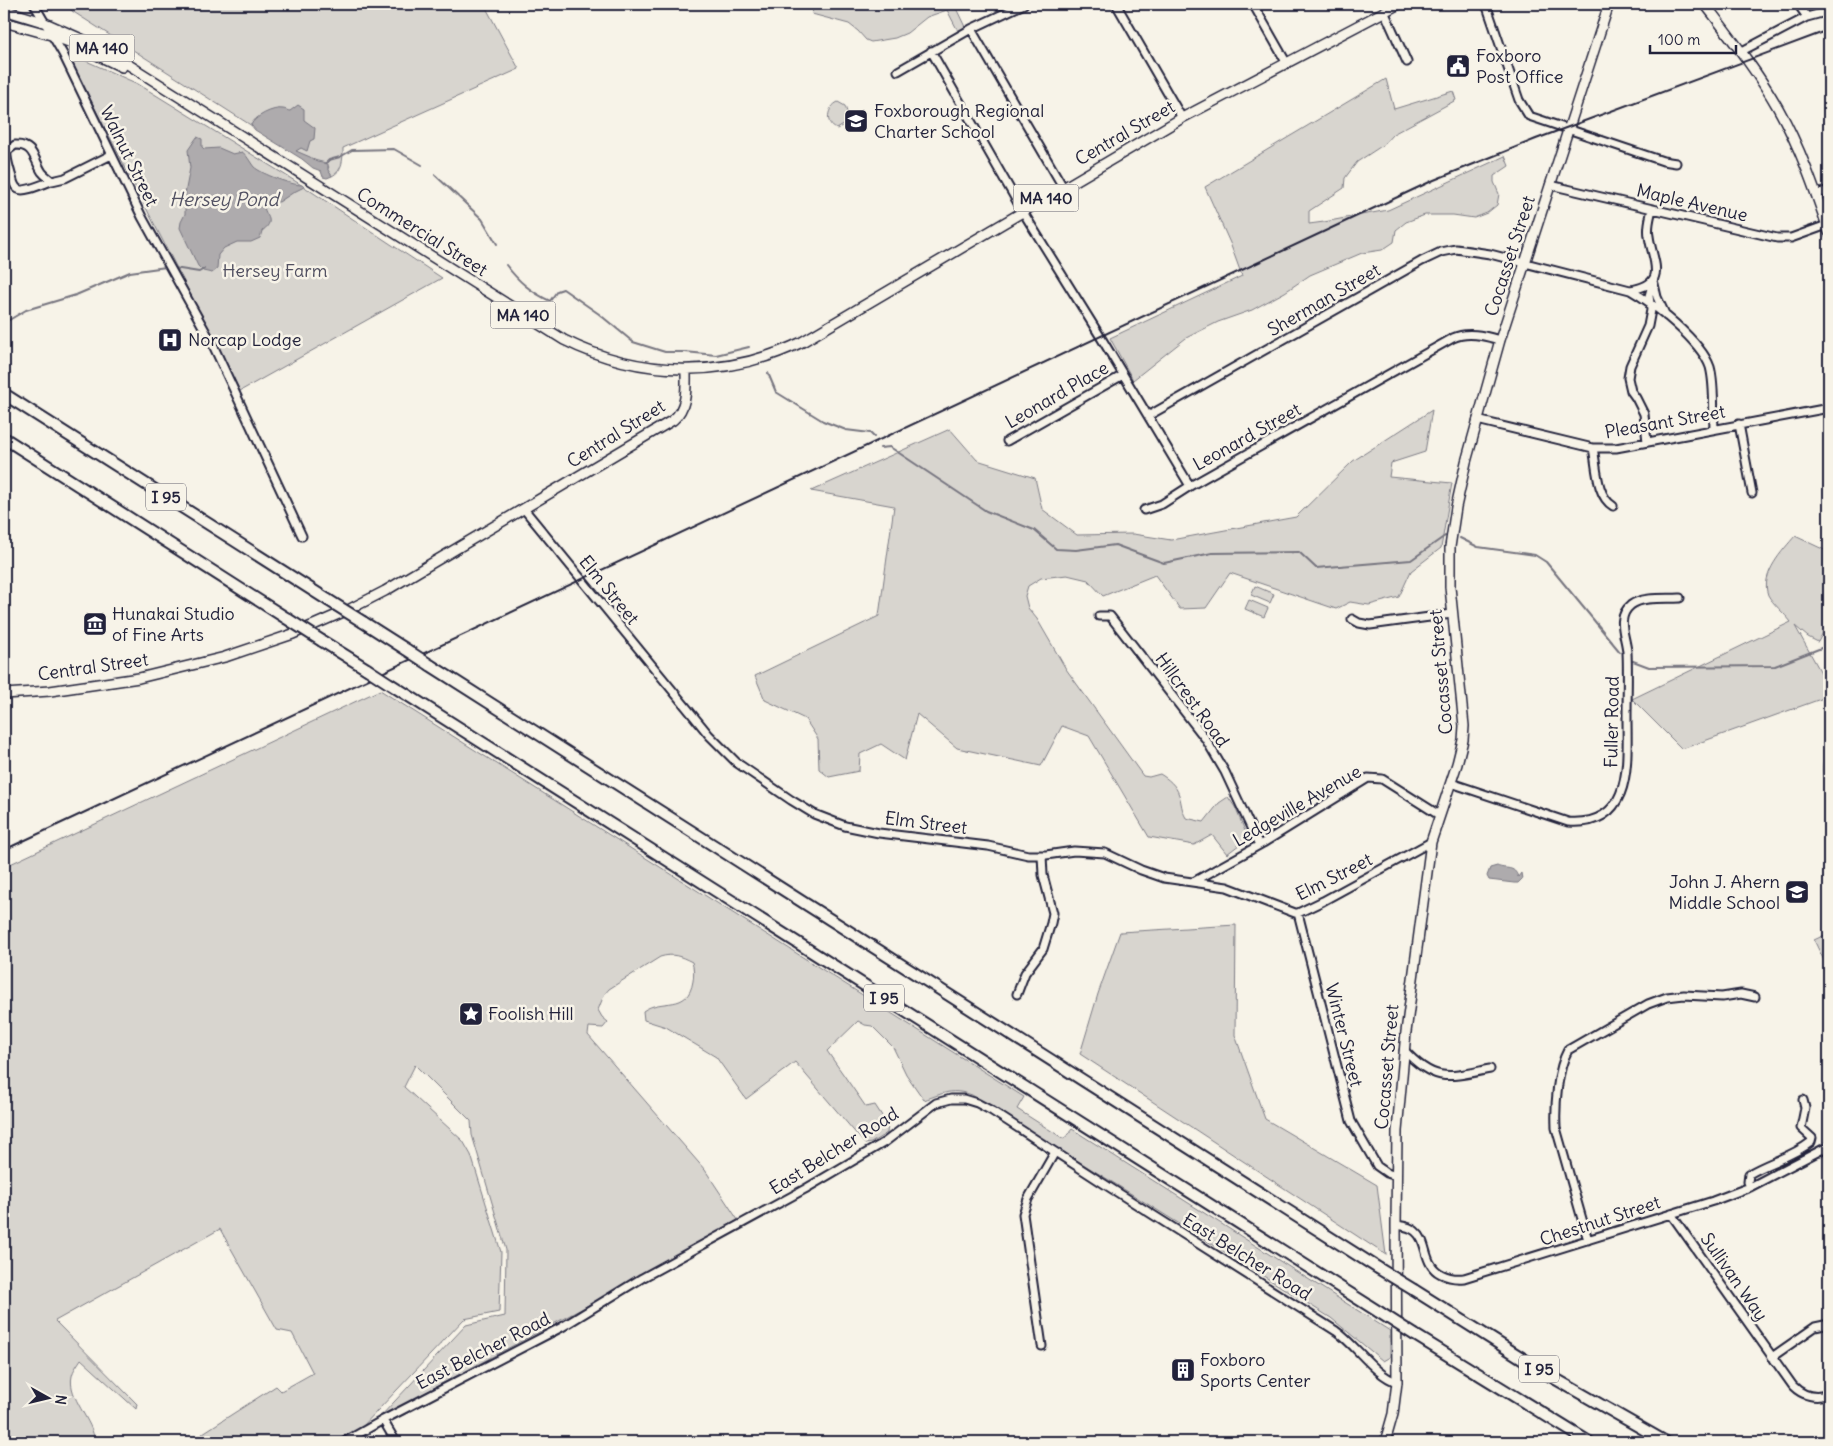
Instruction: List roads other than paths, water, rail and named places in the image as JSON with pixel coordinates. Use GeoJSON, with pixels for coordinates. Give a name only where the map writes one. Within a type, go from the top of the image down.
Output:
{"type":"FeatureCollection","features":[{"type":"Feature","properties":{"kind":"highway","name":"I 95"},"geometry":{"type":"LineString","coordinates":[[4,394],[1378,1268],[1552,1377],[1666,1442]]}},
{"type":"Feature","properties":{"kind":"highway","name":"I 95"},"geometry":{"type":"LineString","coordinates":[[4,438],[1415,1335],[1589,1442]]}},
{"type":"Feature","properties":{"kind":"main road","name":"Central Street"},"geometry":{"type":"LineString","coordinates":[[4,694],[50,691],[139,678],[198,665],[272,642],[326,620],[374,597],[675,418],[682,410],[684,402],[686,370],[742,364],[793,347],[1182,118],[1399,4]]}},
{"type":"Feature","properties":{"kind":"main road","name":"Cocasset Street"},"geometry":{"type":"LineString","coordinates":[[1385,1442],[1393,1414],[1397,1382],[1396,1176],[1398,1114],[1404,1050],[1431,842],[1461,752],[1464,726],[1452,614],[1450,575],[1452,533],[1461,481],[1500,340],[1608,4]]}},
{"type":"Feature","properties":{"kind":"main road"},"geometry":{"type":"LineString","coordinates":[[1705,4],[1742,51],[1781,115],[1800,152],[1828,229]]}},
{"type":"Feature","properties":{"kind":"main road","name":"Commercial Street"},"geometry":{"type":"LineString","coordinates":[[4,10],[43,22],[102,48],[564,340],[596,354],[623,362],[650,368],[686,370]]}},
{"type":"Feature","properties":{"kind":"main road","name":"Commercial Street"},"geometry":{"type":"LineString","coordinates":[[4,22],[74,44],[156,83]]}},
{"type":"Feature","properties":{"kind":"street","name":"Walnut Street"},"geometry":{"type":"LineString","coordinates":[[34,4],[50,35],[63,54],[142,217],[212,343],[302,536]]}},
{"type":"Feature","properties":{"kind":"street"},"geometry":{"type":"LineString","coordinates":[[898,71],[971,29],[1024,4]]}},
{"type":"Feature","properties":{"kind":"street"},"geometry":{"type":"LineString","coordinates":[[1116,4],[1182,118]]}},
{"type":"Feature","properties":{"kind":"street"},"geometry":{"type":"LineString","coordinates":[[1253,4],[1286,62]]}},
{"type":"Feature","properties":{"kind":"street"},"geometry":{"type":"LineString","coordinates":[[1486,4],[1523,109],[1529,116],[1663,161],[1676,163]]}},
{"type":"Feature","properties":{"kind":"street"},"geometry":{"type":"LineString","coordinates":[[1798,4],[1807,17]]}},
{"type":"Feature","properties":{"kind":"street"},"geometry":{"type":"LineString","coordinates":[[1384,11],[1407,62]]}},
{"type":"Feature","properties":{"kind":"street"},"geometry":{"type":"LineString","coordinates":[[1742,51],[1807,17],[1829,11]]}},
{"type":"Feature","properties":{"kind":"street"},"geometry":{"type":"LineString","coordinates":[[971,29],[1063,187]]}},
{"type":"Feature","properties":{"kind":"street","name":"Leonard Street"},"geometry":{"type":"LineString","coordinates":[[931,51],[1023,212],[1190,486],[1459,336],[1483,336],[1500,340]]}},
{"type":"Feature","properties":{"kind":"street"},"geometry":{"type":"LineString","coordinates":[[52,181],[43,173],[34,154],[26,147],[15,145],[7,151],[6,156],[14,185],[22,190],[65,178],[111,155]]}},
{"type":"Feature","properties":{"kind":"street","name":"Maple Avenue"},"geometry":{"type":"LineString","coordinates":[[1550,185],[1777,238],[1791,238],[1828,229]]}},
{"type":"Feature","properties":{"kind":"street"},"geometry":{"type":"LineString","coordinates":[[1816,195],[1829,190]]}},
{"type":"Feature","properties":{"kind":"street"},"geometry":{"type":"LineString","coordinates":[[1647,442],[1644,414],[1631,391],[1628,378],[1630,366],[1648,326],[1649,303],[1657,268],[1648,235],[1652,209]]}},
{"type":"Feature","properties":{"kind":"street","name":"Sherman Street"},"geometry":{"type":"LineString","coordinates":[[1148,416],[1422,261],[1441,252],[1456,249],[1490,254],[1630,290],[1649,303],[1694,343],[1710,367],[1714,429]]}},
{"type":"Feature","properties":{"kind":"street"},"geometry":{"type":"LineString","coordinates":[[1630,290],[1644,286],[1654,278]]}},
{"type":"Feature","properties":{"kind":"street"},"geometry":{"type":"LineString","coordinates":[[1654,278],[1657,297],[1667,317]]}},
{"type":"Feature","properties":{"kind":"street","name":"Leonard Place"},"geometry":{"type":"LineString","coordinates":[[1007,441],[1123,375]]}},
{"type":"Feature","properties":{"kind":"street","name":"Pleasant Street"},"geometry":{"type":"LineString","coordinates":[[1477,420],[1593,448],[1616,448],[1829,408]]}},
{"type":"Feature","properties":{"kind":"street"},"geometry":{"type":"LineString","coordinates":[[1739,424],[1752,493]]}},
{"type":"Feature","properties":{"kind":"street"},"geometry":{"type":"LineString","coordinates":[[1593,448],[1602,493],[1613,506]]}},
{"type":"Feature","properties":{"kind":"street"},"geometry":{"type":"LineString","coordinates":[[1144,510],[1162,504],[1190,486]]}},
{"type":"Feature","properties":{"kind":"street","name":"Elm Street"},"geometry":{"type":"LineString","coordinates":[[524,509],[709,735],[737,763],[791,800],[832,822],[865,831],[988,846],[1028,855],[1074,851],[1106,853],[1141,870],[1164,878],[1237,890],[1298,913],[1431,842]]}},
{"type":"Feature","properties":{"kind":"street","name":"Fuller Road"},"geometry":{"type":"LineString","coordinates":[[1451,783],[1568,822],[1585,822],[1602,815],[1610,809],[1620,795],[1627,769],[1627,651],[1622,628],[1623,620],[1626,611],[1631,605],[1638,602],[1680,598]]}},
{"type":"Feature","properties":{"kind":"street"},"geometry":{"type":"LineString","coordinates":[[1352,619],[1358,623],[1370,625],[1452,614]]}},
{"type":"Feature","properties":{"kind":"street","name":"Hillcrest Road"},"geometry":{"type":"LineString","coordinates":[[1099,616],[1110,616],[1205,738],[1225,772],[1259,845]]}},
{"type":"Feature","properties":{"kind":"street","name":"Ledgeville Avenue"},"geometry":{"type":"LineString","coordinates":[[1195,882],[1368,778],[1382,779],[1439,814]]}},
{"type":"Feature","properties":{"kind":"street"},"geometry":{"type":"LineString","coordinates":[[1017,994],[1025,973],[1043,949],[1053,913],[1043,875],[1042,855]]}},
{"type":"Feature","properties":{"kind":"street","name":"Winter Street"},"geometry":{"type":"LineString","coordinates":[[1298,913],[1351,1121],[1377,1166],[1387,1173],[1396,1176]]}},
{"type":"Feature","properties":{"kind":"street"},"geometry":{"type":"LineString","coordinates":[[1588,1240],[1556,1128],[1555,1112],[1563,1060],[1568,1050],[1648,1004],[1667,997],[1684,995],[1719,997],[1741,994],[1755,996]]}},
{"type":"Feature","properties":{"kind":"street"},"geometry":{"type":"LineString","coordinates":[[1404,1050],[1425,1069],[1445,1076],[1490,1069]]}},
{"type":"Feature","properties":{"kind":"street","name":"East Belcher Road"},"geometry":{"type":"LineString","coordinates":[[344,1442],[562,1327],[642,1278],[805,1189],[885,1142],[936,1103],[954,1099],[974,1101],[985,1107],[1336,1331],[1354,1346],[1383,1376],[1397,1382]]}},
{"type":"Feature","properties":{"kind":"street"},"geometry":{"type":"LineString","coordinates":[[1750,1187],[1748,1182],[1749,1174],[1760,1167],[1786,1157],[1811,1142],[1812,1138],[1801,1128],[1805,1108],[1803,1100]]}},
{"type":"Feature","properties":{"kind":"street","name":"Chestnut Street"},"geometry":{"type":"LineString","coordinates":[[1396,1225],[1405,1226],[1415,1231],[1432,1268],[1451,1279],[1464,1278],[1713,1201],[1750,1187],[1829,1146]]}},
{"type":"Feature","properties":{"kind":"street"},"geometry":{"type":"LineString","coordinates":[[1042,1346],[1023,1214],[1030,1193],[1055,1152]]}},
{"type":"Feature","properties":{"kind":"street","name":"Sullivan Way"},"geometry":{"type":"LineString","coordinates":[[1671,1214],[1797,1390],[1814,1397],[1829,1394]]}},
{"type":"Feature","properties":{"kind":"street"},"geometry":{"type":"LineString","coordinates":[[1772,1357],[1810,1330],[1829,1324]]}},
{"type":"Feature","properties":{"kind":"street"},"geometry":{"type":"LineString","coordinates":[[383,1420],[396,1442]]}},
{"type":"Feature","properties":{"kind":"water","name":"Hersey Pond"},"geometry":{"type":"Polygon","coordinates":[[[298,105],[304,109],[304,120],[315,128],[314,139],[310,141],[307,151],[301,148],[296,151],[317,162],[328,164],[328,170],[332,176],[323,177],[321,171],[313,168],[255,130],[251,125],[256,119],[269,111],[284,109],[290,111],[298,105]]]}},
{"type":"Feature","properties":{"kind":"water","name":"Hersey Pond"},"geometry":{"type":"Polygon","coordinates":[[[197,137],[202,139],[202,147],[204,149],[219,148],[233,154],[242,152],[254,167],[263,173],[304,187],[279,202],[266,200],[264,205],[269,223],[262,231],[260,238],[251,242],[237,242],[224,248],[218,255],[217,269],[212,273],[203,271],[198,266],[180,228],[185,214],[185,194],[190,168],[188,150],[197,137]]]}},
{"type":"Feature","properties":{"kind":"water"},"geometry":{"type":"Polygon","coordinates":[[[1497,866],[1512,869],[1518,877],[1521,873],[1522,879],[1518,883],[1489,880],[1487,876],[1490,868],[1497,866]]]}},
{"type":"Feature","properties":{"kind":"waterway"},"geometry":{"type":"LineString","coordinates":[[326,163],[352,150],[394,149],[422,165]]}},
{"type":"Feature","properties":{"kind":"waterway"},"geometry":{"type":"LineString","coordinates":[[435,175],[482,219],[497,244]]}},
{"type":"Feature","properties":{"kind":"waterway"},"geometry":{"type":"LineString","coordinates":[[506,265],[526,286],[550,301],[557,291],[563,289],[599,314],[633,342],[665,352],[716,355],[749,347]]}},
{"type":"Feature","properties":{"kind":"waterway"},"geometry":{"type":"LineString","coordinates":[[4,323],[26,310],[76,295],[130,272],[166,267]]}},
{"type":"Feature","properties":{"kind":"waterway"},"geometry":{"type":"LineString","coordinates":[[174,268],[199,272],[204,269]]}},
{"type":"Feature","properties":{"kind":"waterway"},"geometry":{"type":"LineString","coordinates":[[768,373],[776,392],[823,421],[846,430],[870,433],[874,437]]}},
{"type":"Feature","properties":{"kind":"waterway"},"geometry":{"type":"LineString","coordinates":[[880,448],[890,447],[986,511],[1034,530],[1056,549],[1076,550],[1115,545],[1164,563],[1212,553],[1299,552],[1316,568],[1411,560],[1445,536]]}},
{"type":"Feature","properties":{"kind":"waterway"},"geometry":{"type":"LineString","coordinates":[[1460,538],[1478,547],[1535,555],[1546,562],[1620,652]]}},
{"type":"Feature","properties":{"kind":"waterway"},"geometry":{"type":"LineString","coordinates":[[1633,661],[1649,667],[1775,666],[1829,645]]}},
{"type":"Feature","properties":{"kind":"railway"},"geometry":{"type":"LineString","coordinates":[[4,850],[1434,180],[1536,139],[1829,30]]}},
{"type":"Feature","properties":{"kind":"place","name":"Foxboro Post Office"},"geometry":{"type":"Point","coordinates":[1458,66]}},
{"type":"Feature","properties":{"kind":"place","name":"Foxborough Regional Charter School"},"geometry":{"type":"Point","coordinates":[856,121]}},
{"type":"Feature","properties":{"kind":"place","name":"Norcap Lodge"},"geometry":{"type":"Point","coordinates":[170,340]}},
{"type":"Feature","properties":{"kind":"place","name":"Hunakai Studio of Fine Arts"},"geometry":{"type":"Point","coordinates":[95,624]}},
{"type":"Feature","properties":{"kind":"place","name":"John J. Ahern Middle School"},"geometry":{"type":"Point","coordinates":[1797,892]}},
{"type":"Feature","properties":{"kind":"place","name":"Foolish Hill"},"geometry":{"type":"Point","coordinates":[471,1014]}},
{"type":"Feature","properties":{"kind":"place","name":"Foxboro Sports Center"},"geometry":{"type":"Point","coordinates":[1183,1370]}},
{"type":"Feature","properties":{"kind":"park label","name":"Hersey Farm"},"geometry":{"type":"Point","coordinates":[275,271]}}]}
